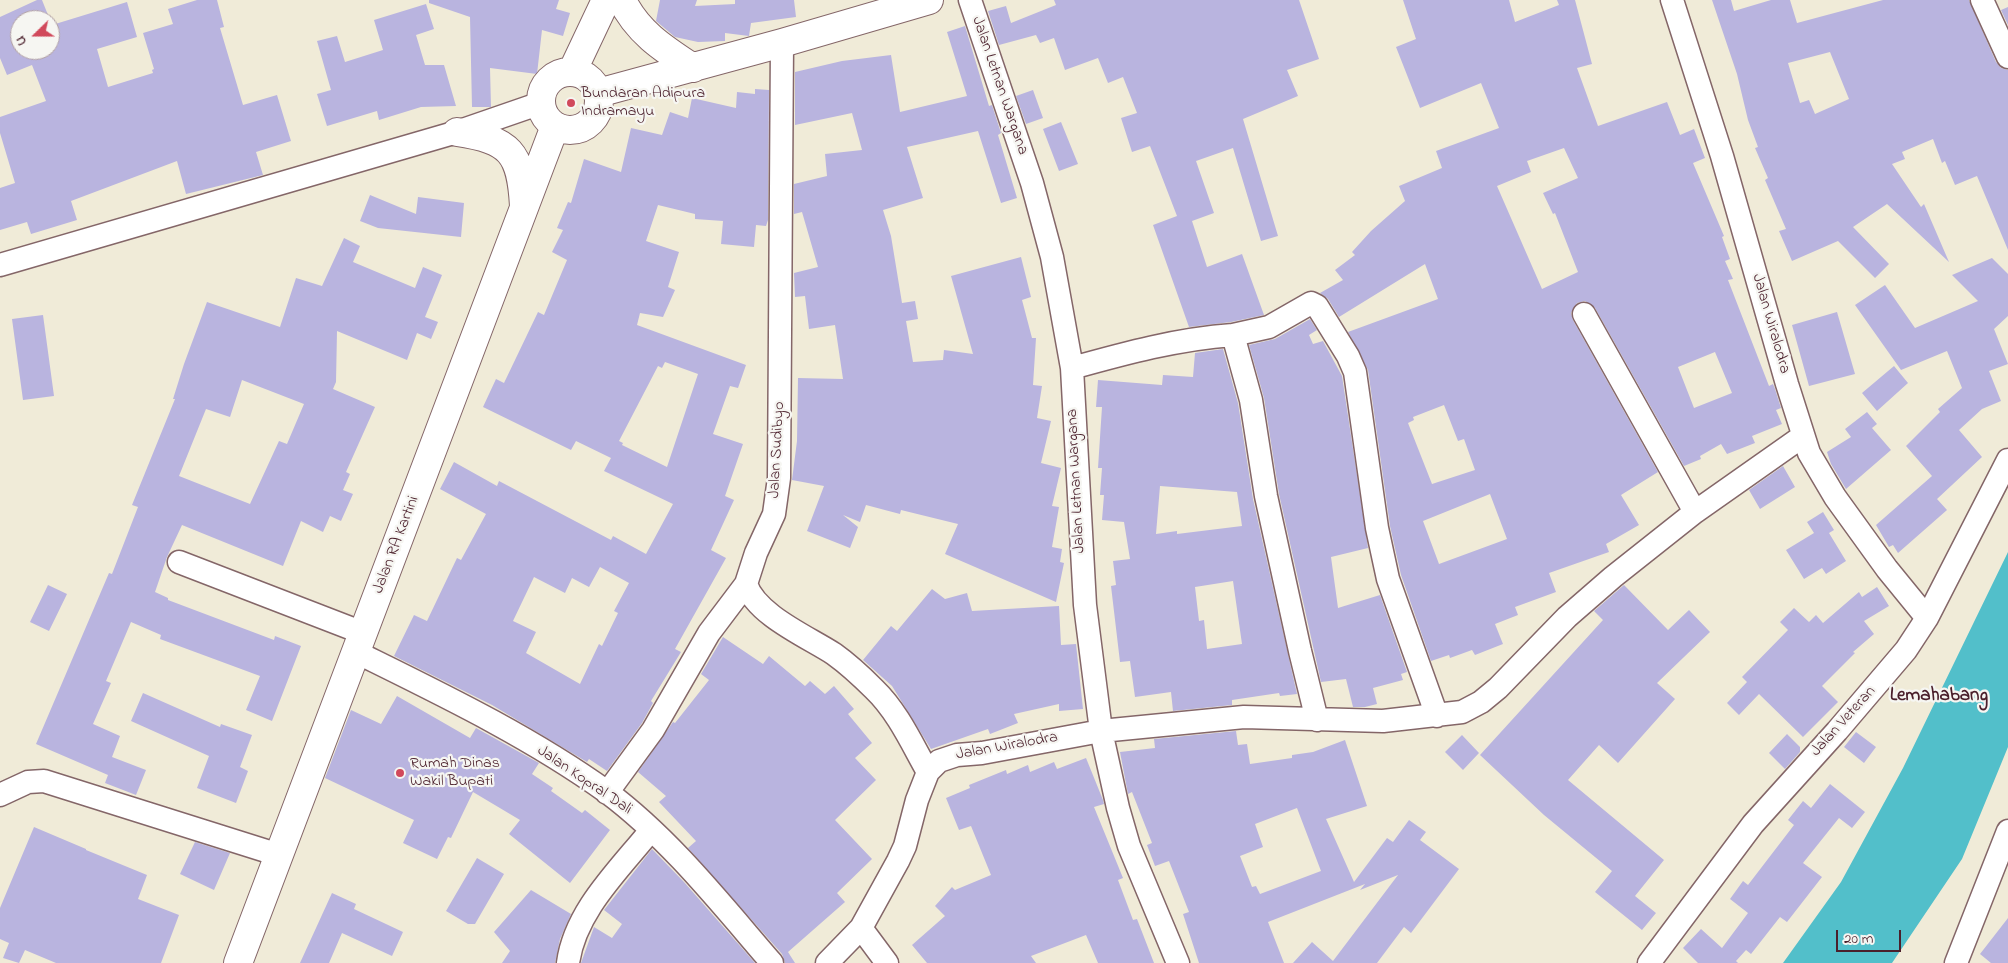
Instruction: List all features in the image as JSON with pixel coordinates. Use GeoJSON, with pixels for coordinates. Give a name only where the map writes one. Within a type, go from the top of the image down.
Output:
{"type":"FeatureCollection","features":[{"type":"Feature","properties":{"kind":"main road"},"geometry":{"type":"LineString","coordinates":[[572,72],[606,0]]}},
{"type":"Feature","properties":{"kind":"main road"},"geometry":{"type":"LineString","coordinates":[[622,0],[629,14],[651,39],[693,68]]}},
{"type":"Feature","properties":{"kind":"main road"},"geometry":{"type":"LineString","coordinates":[[598,93],[782,44],[929,0]]}},
{"type":"Feature","properties":{"kind":"main road"},"geometry":{"type":"LineString","coordinates":[[572,72],[583,75],[591,81],[598,93],[596,113],[589,122],[579,128],[567,130],[555,126],[548,121],[541,103],[542,90],[549,80],[560,73],[572,72]]}},
{"type":"Feature","properties":{"kind":"main road","name":"Jalan RA Kartini"},"geometry":{"type":"LineString","coordinates":[[238,963],[555,126]]}},
{"type":"Feature","properties":{"kind":"main road"},"geometry":{"type":"LineString","coordinates":[[457,132],[487,136],[502,146],[517,162],[522,182],[524,210]]}},
{"type":"Feature","properties":{"kind":"street","name":"Jalan Letnan Wargana"},"geometry":{"type":"LineString","coordinates":[[970,0],[1032,184],[1052,257],[1072,368],[1085,605],[1101,731],[1118,808],[1129,846],[1178,963]]}},
{"type":"Feature","properties":{"kind":"street","name":"Jalan Wiralodra"},"geometry":{"type":"LineString","coordinates":[[1672,0],[1722,156],[1809,453],[1835,497],[1887,569],[1928,618]]}},
{"type":"Feature","properties":{"kind":"street"},"geometry":{"type":"LineString","coordinates":[[1982,0],[2008,57]]}},
{"type":"Feature","properties":{"kind":"street","name":"Jalan Sudibyo"},"geometry":{"type":"LineString","coordinates":[[607,793],[653,730],[709,633],[746,584],[756,553],[774,514],[779,478],[782,44]]}},
{"type":"Feature","properties":{"kind":"street"},"geometry":{"type":"LineString","coordinates":[[0,266],[457,132],[541,103]]}},
{"type":"Feature","properties":{"kind":"street"},"geometry":{"type":"LineString","coordinates":[[1072,368],[1151,346],[1194,338],[1233,335],[1269,327],[1312,303],[1317,306],[1348,356],[1356,381],[1377,528],[1388,579],[1437,716]]}},
{"type":"Feature","properties":{"kind":"street"},"geometry":{"type":"LineString","coordinates":[[1584,314],[1695,512]]}},
{"type":"Feature","properties":{"kind":"street"},"geometry":{"type":"LineString","coordinates":[[1233,335],[1251,400],[1266,496],[1300,651],[1318,720]]}},
{"type":"Feature","properties":{"kind":"street","name":"Jalan Wiralodra"},"geometry":{"type":"LineString","coordinates":[[928,772],[939,761],[957,755],[982,753],[1101,731],[1244,717],[1383,722],[1462,712],[1481,702],[1567,617],[1613,577],[1695,512],[1803,436]]}},
{"type":"Feature","properties":{"kind":"street","name":"Jalan Veteran"},"geometry":{"type":"LineString","coordinates":[[1649,963],[1753,824],[1896,664],[1928,618],[2008,460]]}},
{"type":"Feature","properties":{"kind":"street","name":"Jalan Kopral Dali"},"geometry":{"type":"LineString","coordinates":[[179,562],[360,642],[545,753],[607,793],[651,830],[696,876],[772,963]]}},
{"type":"Feature","properties":{"kind":"street"},"geometry":{"type":"LineString","coordinates":[[746,584],[748,592],[756,602],[773,616],[836,656],[874,689],[898,720],[928,772],[917,800],[905,846],[861,928],[827,963]]}},
{"type":"Feature","properties":{"kind":"street"},"geometry":{"type":"LineString","coordinates":[[0,795],[28,782],[44,781],[279,855]]}},
{"type":"Feature","properties":{"kind":"street"},"geometry":{"type":"LineString","coordinates":[[568,963],[573,940],[589,907],[651,830]]}},
{"type":"Feature","properties":{"kind":"street"},"geometry":{"type":"LineString","coordinates":[[1956,963],[2008,831]]}},
{"type":"Feature","properties":{"kind":"street"},"geometry":{"type":"LineString","coordinates":[[861,928],[887,963]]}},
{"type":"Feature","properties":{"kind":"water"},"geometry":{"type":"Polygon","coordinates":[[[2008,552],[2008,747],[1962,859],[1892,963],[1783,963],[1841,882],[1903,768],[2008,552]]]}},
{"type":"Feature","properties":{"kind":"building"},"geometry":{"type":"Polygon","coordinates":[[[37,0],[42,0],[46,10],[15,10],[37,0]]]}},
{"type":"Feature","properties":{"kind":"building"},"geometry":{"type":"Polygon","coordinates":[[[197,0],[217,0],[224,27],[220,28],[243,105],[277,95],[291,141],[256,152],[263,175],[186,194],[177,161],[71,201],[77,220],[31,234],[27,222],[0,230],[0,188],[15,183],[0,133],[0,117],[46,101],[32,65],[7,75],[0,58],[0,17],[10,12],[10,60],[60,60],[60,23],[127,2],[137,37],[97,49],[108,87],[153,73],[152,70],[154,69],[143,33],[173,24],[168,9],[197,0]]]}},
{"type":"Feature","properties":{"kind":"building"},"geometry":{"type":"Polygon","coordinates":[[[429,0],[559,0],[556,9],[570,13],[563,36],[542,30],[537,74],[490,68],[491,107],[472,107],[470,17],[429,3],[429,0]]]}},
{"type":"Feature","properties":{"kind":"building"},"geometry":{"type":"Polygon","coordinates":[[[660,0],[697,0],[695,6],[735,4],[735,0],[794,0],[796,17],[751,23],[749,36],[725,33],[725,41],[698,42],[675,37],[656,21],[660,0]]]}},
{"type":"Feature","properties":{"kind":"building"},"geometry":{"type":"Polygon","coordinates":[[[1054,0],[1299,0],[1319,59],[1287,70],[1298,96],[1243,119],[1278,236],[1261,241],[1233,148],[1196,161],[1214,213],[1192,221],[1207,267],[1242,254],[1264,315],[1231,322],[1189,327],[1153,225],[1177,216],[1150,146],[1132,152],[1121,118],[1137,113],[1123,77],[1108,83],[1098,58],[1065,70],[1054,38],[1040,43],[1036,35],[999,45],[988,11],[1006,6],[1011,23],[1056,5],[1054,0]]]}},
{"type":"Feature","properties":{"kind":"building"},"geometry":{"type":"Polygon","coordinates":[[[1403,0],[1509,0],[1515,22],[1559,5],[1557,0],[1575,0],[1592,64],[1577,68],[1598,126],[1667,102],[1680,135],[1694,129],[1705,158],[1693,163],[1724,236],[1722,237],[1730,259],[1725,261],[1733,279],[1728,280],[1769,386],[1773,384],[1775,389],[1781,408],[1776,410],[1782,424],[1752,436],[1755,443],[1727,454],[1721,444],[1700,456],[1701,459],[1684,466],[1595,308],[1585,301],[1577,303],[1571,313],[1573,320],[1658,472],[1621,495],[1639,525],[1606,544],[1609,552],[1549,573],[1556,592],[1515,607],[1518,615],[1495,624],[1503,644],[1475,655],[1472,650],[1450,658],[1449,655],[1431,661],[1401,575],[1390,526],[1368,370],[1348,332],[1438,299],[1425,264],[1339,317],[1328,299],[1320,293],[1343,280],[1335,270],[1355,255],[1352,252],[1371,231],[1405,201],[1399,186],[1442,168],[1436,151],[1499,128],[1481,83],[1420,108],[1396,47],[1416,39],[1403,0]],[[1564,148],[1527,161],[1531,172],[1497,186],[1542,289],[1578,272],[1555,213],[1553,214],[1543,193],[1578,178],[1564,148]],[[1715,352],[1678,367],[1694,408],[1732,393],[1715,352]],[[1444,405],[1413,417],[1414,420],[1408,423],[1432,484],[1475,470],[1464,439],[1458,441],[1444,405]],[[1490,494],[1423,521],[1439,564],[1507,539],[1490,494]]]}},
{"type":"Feature","properties":{"kind":"building"},"geometry":{"type":"Polygon","coordinates":[[[1712,0],[1731,0],[1734,11],[1771,0],[1790,0],[1797,23],[1883,0],[1969,0],[1996,62],[2001,68],[2008,70],[2008,250],[1977,176],[1955,185],[1945,161],[1942,163],[1933,139],[1902,152],[1905,159],[1892,164],[1921,207],[1924,204],[1949,262],[1887,204],[1853,227],[1889,264],[1875,278],[1838,241],[1792,261],[1779,231],[1786,229],[1765,180],[1768,178],[1755,148],[1758,147],[1748,120],[1737,74],[1712,0]],[[1830,52],[1788,63],[1800,103],[1809,100],[1815,114],[1849,99],[1830,52]]]}},
{"type":"Feature","properties":{"kind":"building"},"geometry":{"type":"Polygon","coordinates":[[[426,4],[434,29],[416,35],[425,65],[444,65],[456,106],[421,107],[379,120],[377,111],[327,126],[317,94],[331,90],[317,41],[337,36],[345,62],[383,50],[374,20],[426,4]]]}},
{"type":"Feature","properties":{"kind":"building"},"geometry":{"type":"Polygon","coordinates":[[[2008,7],[2008,25],[2001,10],[2008,7]]]}},
{"type":"Feature","properties":{"kind":"building"},"geometry":{"type":"Polygon","coordinates":[[[965,26],[989,106],[992,105],[1001,133],[998,135],[1017,198],[1001,203],[978,131],[907,147],[923,198],[883,210],[891,236],[902,303],[915,301],[918,319],[906,321],[913,362],[943,360],[944,350],[973,354],[951,276],[1021,257],[1031,297],[1022,300],[1032,338],[1036,338],[1033,385],[1042,386],[1037,418],[1051,421],[1041,463],[1061,468],[1052,506],[1059,507],[1052,547],[1062,549],[1060,562],[1064,563],[1056,602],[945,554],[958,524],[901,510],[900,514],[866,505],[860,522],[843,515],[858,527],[850,548],[807,531],[824,486],[792,480],[797,441],[798,378],[843,379],[835,325],[809,329],[805,296],[795,297],[794,273],[818,267],[802,212],[794,214],[794,184],[827,176],[825,154],[862,150],[852,113],[795,125],[795,72],[842,61],[891,55],[900,112],[967,96],[947,32],[965,26]]]}},
{"type":"Feature","properties":{"kind":"building"},"geometry":{"type":"Polygon","coordinates":[[[755,89],[769,90],[768,220],[766,226],[756,225],[754,247],[721,244],[723,221],[695,219],[695,214],[658,205],[646,241],[679,252],[668,287],[675,290],[663,317],[640,313],[637,325],[746,365],[738,388],[730,386],[713,434],[743,444],[725,496],[734,500],[711,550],[726,558],[675,649],[681,652],[651,701],[653,703],[642,723],[607,771],[589,759],[587,762],[492,705],[394,656],[414,615],[427,621],[457,558],[461,560],[486,514],[440,489],[454,462],[497,486],[499,481],[611,540],[613,536],[646,554],[673,504],[604,471],[611,458],[576,441],[571,450],[483,407],[496,379],[504,383],[538,312],[544,315],[567,260],[552,252],[563,230],[557,228],[568,202],[571,203],[584,159],[621,172],[631,128],[662,135],[670,112],[688,118],[692,98],[736,108],[737,92],[755,94],[755,89]],[[665,362],[662,368],[658,366],[619,441],[623,443],[622,445],[667,467],[698,374],[665,362]],[[600,567],[589,587],[572,578],[565,593],[534,577],[513,621],[536,632],[526,653],[580,684],[599,644],[602,646],[618,613],[614,611],[629,583],[600,567]]]}},
{"type":"Feature","properties":{"kind":"building"},"geometry":{"type":"Polygon","coordinates":[[[1033,90],[1043,118],[1026,124],[1016,96],[1033,90]]]}},
{"type":"Feature","properties":{"kind":"building"},"geometry":{"type":"Polygon","coordinates":[[[1061,122],[1078,164],[1059,171],[1043,129],[1061,122]]]}},
{"type":"Feature","properties":{"kind":"building"},"geometry":{"type":"Polygon","coordinates":[[[370,195],[416,214],[418,197],[464,203],[461,237],[378,228],[360,221],[370,195]]]}},
{"type":"Feature","properties":{"kind":"building"},"geometry":{"type":"Polygon","coordinates":[[[344,238],[360,246],[353,262],[415,288],[423,267],[442,275],[425,317],[438,322],[431,339],[417,333],[407,360],[337,331],[336,382],[333,389],[375,407],[346,472],[350,474],[343,490],[353,494],[341,521],[330,516],[323,532],[301,521],[283,566],[182,525],[167,557],[155,592],[168,598],[168,600],[274,640],[275,636],[301,646],[272,721],[246,710],[260,676],[160,639],[161,635],[131,622],[106,681],[111,683],[93,724],[120,736],[112,757],[146,770],[136,795],[105,783],[108,775],[36,744],[109,573],[112,574],[138,507],[132,505],[175,399],[173,399],[184,364],[207,302],[280,327],[296,278],[322,286],[344,238]],[[242,380],[230,417],[206,409],[179,476],[250,504],[279,441],[287,444],[304,404],[242,380]]]}},
{"type":"Feature","properties":{"kind":"building"},"geometry":{"type":"Polygon","coordinates":[[[1992,258],[2008,274],[2008,316],[1994,329],[2008,364],[1989,371],[2001,401],[1982,409],[1959,430],[1982,457],[1937,499],[1947,510],[1898,553],[1893,545],[1889,547],[1876,525],[1932,476],[1906,446],[1940,412],[1938,409],[1962,388],[1947,351],[1901,370],[1855,305],[1885,285],[1915,328],[1978,301],[1952,275],[1992,258]]]}},
{"type":"Feature","properties":{"kind":"building"},"geometry":{"type":"Polygon","coordinates":[[[1837,312],[1855,374],[1809,386],[1792,325],[1837,312]]]}},
{"type":"Feature","properties":{"kind":"building"},"geometry":{"type":"Polygon","coordinates":[[[43,315],[54,396],[23,400],[12,319],[43,315]]]}},
{"type":"Feature","properties":{"kind":"building"},"geometry":{"type":"Polygon","coordinates":[[[1310,319],[1317,330],[1309,335],[1313,344],[1323,341],[1342,376],[1368,548],[1331,557],[1338,608],[1380,595],[1407,672],[1401,674],[1403,680],[1373,688],[1377,704],[1365,707],[1353,707],[1346,679],[1321,682],[1279,494],[1264,398],[1249,345],[1275,339],[1310,319]]]}},
{"type":"Feature","properties":{"kind":"building"},"geometry":{"type":"Polygon","coordinates":[[[1223,349],[1238,403],[1253,499],[1297,694],[1280,696],[1279,693],[1232,700],[1232,705],[1173,711],[1171,692],[1135,697],[1130,661],[1120,662],[1111,586],[1116,585],[1113,561],[1130,559],[1124,522],[1102,520],[1104,495],[1100,495],[1102,468],[1098,468],[1102,407],[1096,407],[1098,380],[1162,385],[1163,375],[1193,377],[1195,353],[1223,349]],[[1160,486],[1156,534],[1177,531],[1177,534],[1242,526],[1237,492],[1160,486]],[[1233,581],[1195,587],[1199,621],[1204,620],[1207,649],[1242,644],[1233,581]]]}},
{"type":"Feature","properties":{"kind":"building"},"geometry":{"type":"Polygon","coordinates":[[[1894,366],[1908,383],[1877,411],[1862,393],[1894,366]]]}},
{"type":"Feature","properties":{"kind":"building"},"geometry":{"type":"Polygon","coordinates":[[[1867,412],[1877,424],[1872,428],[1891,450],[1846,489],[1831,464],[1827,452],[1851,437],[1845,429],[1867,412]]]}},
{"type":"Feature","properties":{"kind":"building"},"geometry":{"type":"Polygon","coordinates":[[[1783,466],[1795,487],[1760,509],[1749,490],[1783,466]]]}},
{"type":"Feature","properties":{"kind":"building"},"geometry":{"type":"Polygon","coordinates":[[[1823,512],[1834,530],[1829,533],[1846,561],[1826,574],[1822,568],[1804,579],[1786,550],[1814,533],[1807,522],[1823,512]]]}},
{"type":"Feature","properties":{"kind":"building"},"geometry":{"type":"Polygon","coordinates":[[[48,585],[67,594],[49,631],[30,622],[48,585]]]}},
{"type":"Feature","properties":{"kind":"building"},"geometry":{"type":"Polygon","coordinates":[[[1624,585],[1668,630],[1689,610],[1710,632],[1657,683],[1675,699],[1618,763],[1599,745],[1568,780],[1664,860],[1635,896],[1656,913],[1642,930],[1595,892],[1612,871],[1544,815],[1480,755],[1603,620],[1594,611],[1624,585]]]}},
{"type":"Feature","properties":{"kind":"building"},"geometry":{"type":"Polygon","coordinates":[[[1877,587],[1889,606],[1864,621],[1874,634],[1853,652],[1855,653],[1822,686],[1838,702],[1803,737],[1759,694],[1739,715],[1727,703],[1747,682],[1742,677],[1788,630],[1780,622],[1794,608],[1809,622],[1816,615],[1823,623],[1859,592],[1862,597],[1877,587]]]}},
{"type":"Feature","properties":{"kind":"building"},"geometry":{"type":"Polygon","coordinates":[[[932,589],[945,599],[967,593],[972,611],[1059,606],[1061,645],[1076,644],[1083,709],[1059,711],[1059,704],[1014,714],[1018,723],[990,734],[988,729],[931,749],[892,686],[863,660],[891,626],[897,631],[932,589]]]}},
{"type":"Feature","properties":{"kind":"building"},"geometry":{"type":"Polygon","coordinates":[[[723,637],[763,664],[769,656],[805,686],[810,681],[825,694],[834,686],[854,709],[848,714],[872,743],[855,758],[876,780],[835,820],[872,859],[837,893],[845,902],[788,952],[795,963],[785,963],[782,954],[688,848],[696,841],[659,802],[666,796],[638,772],[673,722],[675,723],[709,680],[701,674],[723,637]]]}},
{"type":"Feature","properties":{"kind":"building"},"geometry":{"type":"Polygon","coordinates":[[[143,693],[220,727],[221,724],[252,735],[240,767],[248,771],[236,803],[197,788],[209,756],[131,721],[143,693]]]}},
{"type":"Feature","properties":{"kind":"building"},"geometry":{"type":"Polygon","coordinates":[[[397,696],[470,738],[476,728],[539,763],[532,774],[553,788],[551,791],[582,813],[585,810],[610,830],[570,883],[509,834],[520,820],[473,792],[451,838],[448,837],[437,859],[403,843],[414,820],[325,778],[351,710],[381,724],[397,696]]]}},
{"type":"Feature","properties":{"kind":"building"},"geometry":{"type":"Polygon","coordinates":[[[1236,731],[1238,745],[1247,744],[1250,764],[1292,758],[1292,755],[1313,752],[1345,740],[1367,806],[1326,819],[1354,882],[1387,838],[1393,842],[1409,820],[1426,832],[1420,840],[1459,869],[1411,933],[1404,927],[1377,963],[1293,963],[1312,942],[1333,961],[1398,875],[1360,890],[1365,884],[1268,922],[1284,963],[1199,963],[1183,914],[1189,912],[1169,861],[1155,866],[1147,845],[1152,843],[1132,792],[1128,794],[1120,752],[1155,748],[1154,739],[1236,731]],[[1297,808],[1255,824],[1263,847],[1240,856],[1252,887],[1256,886],[1260,894],[1321,871],[1297,808]]]}},
{"type":"Feature","properties":{"kind":"building"},"geometry":{"type":"Polygon","coordinates":[[[1856,732],[1876,747],[1864,763],[1844,747],[1856,732]]]}},
{"type":"Feature","properties":{"kind":"building"},"geometry":{"type":"Polygon","coordinates":[[[1787,734],[1800,747],[1800,752],[1785,769],[1769,753],[1787,734]]]}},
{"type":"Feature","properties":{"kind":"building"},"geometry":{"type":"Polygon","coordinates":[[[1462,735],[1479,753],[1463,770],[1445,752],[1462,735]]]}},
{"type":"Feature","properties":{"kind":"building"},"geometry":{"type":"Polygon","coordinates":[[[1086,758],[1103,800],[1104,804],[1094,807],[1123,878],[1118,880],[1133,920],[1137,919],[1154,963],[1098,963],[1086,935],[1031,956],[1036,963],[927,963],[912,945],[945,916],[935,906],[952,887],[955,890],[991,875],[971,826],[959,830],[946,798],[970,788],[969,785],[1006,770],[1007,774],[1028,765],[1030,772],[1054,762],[1057,769],[1086,758]]]}},
{"type":"Feature","properties":{"kind":"building"},"geometry":{"type":"Polygon","coordinates":[[[1830,784],[1865,812],[1852,828],[1839,818],[1803,863],[1822,877],[1787,922],[1780,917],[1751,954],[1746,950],[1736,961],[1738,963],[1698,963],[1683,948],[1701,929],[1722,948],[1748,913],[1730,899],[1743,881],[1748,885],[1794,825],[1788,820],[1803,801],[1811,808],[1830,784]]]}},
{"type":"Feature","properties":{"kind":"building"},"geometry":{"type":"Polygon","coordinates":[[[34,827],[147,875],[138,899],[179,915],[161,963],[56,963],[25,950],[19,963],[3,958],[9,943],[0,939],[0,908],[34,827]]]}},
{"type":"Feature","properties":{"kind":"building"},"geometry":{"type":"Polygon","coordinates":[[[195,842],[230,853],[214,890],[180,874],[195,842]]]}},
{"type":"Feature","properties":{"kind":"building"},"geometry":{"type":"Polygon","coordinates":[[[652,849],[684,882],[755,963],[581,963],[594,927],[612,938],[622,924],[604,910],[652,849]]]}},
{"type":"Feature","properties":{"kind":"building"},"geometry":{"type":"Polygon","coordinates":[[[477,858],[504,874],[475,924],[468,924],[446,911],[477,858]]]}},
{"type":"Feature","properties":{"kind":"building"},"geometry":{"type":"Polygon","coordinates":[[[531,890],[571,914],[560,939],[555,963],[502,963],[510,951],[494,932],[531,890]]]}},
{"type":"Feature","properties":{"kind":"building"},"geometry":{"type":"Polygon","coordinates":[[[332,893],[356,904],[354,909],[403,932],[392,956],[342,933],[329,963],[300,963],[332,893]]]}},
{"type":"Feature","properties":{"kind":"building"},"geometry":{"type":"Polygon","coordinates":[[[2008,918],[2008,963],[1991,963],[1980,954],[2008,918]]]}},
{"type":"Feature","properties":{"kind":"place","name":"Bundaran Adipura Indramayu"},"geometry":{"type":"Point","coordinates":[571,103]}},
{"type":"Feature","properties":{"kind":"place","name":"Rumah Dinas Wakil Bupati"},"geometry":{"type":"Point","coordinates":[400,773]}},
{"type":"Feature","properties":{"kind":"district","name":"Lemahabang"},"geometry":{"type":"Point","coordinates":[1939,697]}}]}
